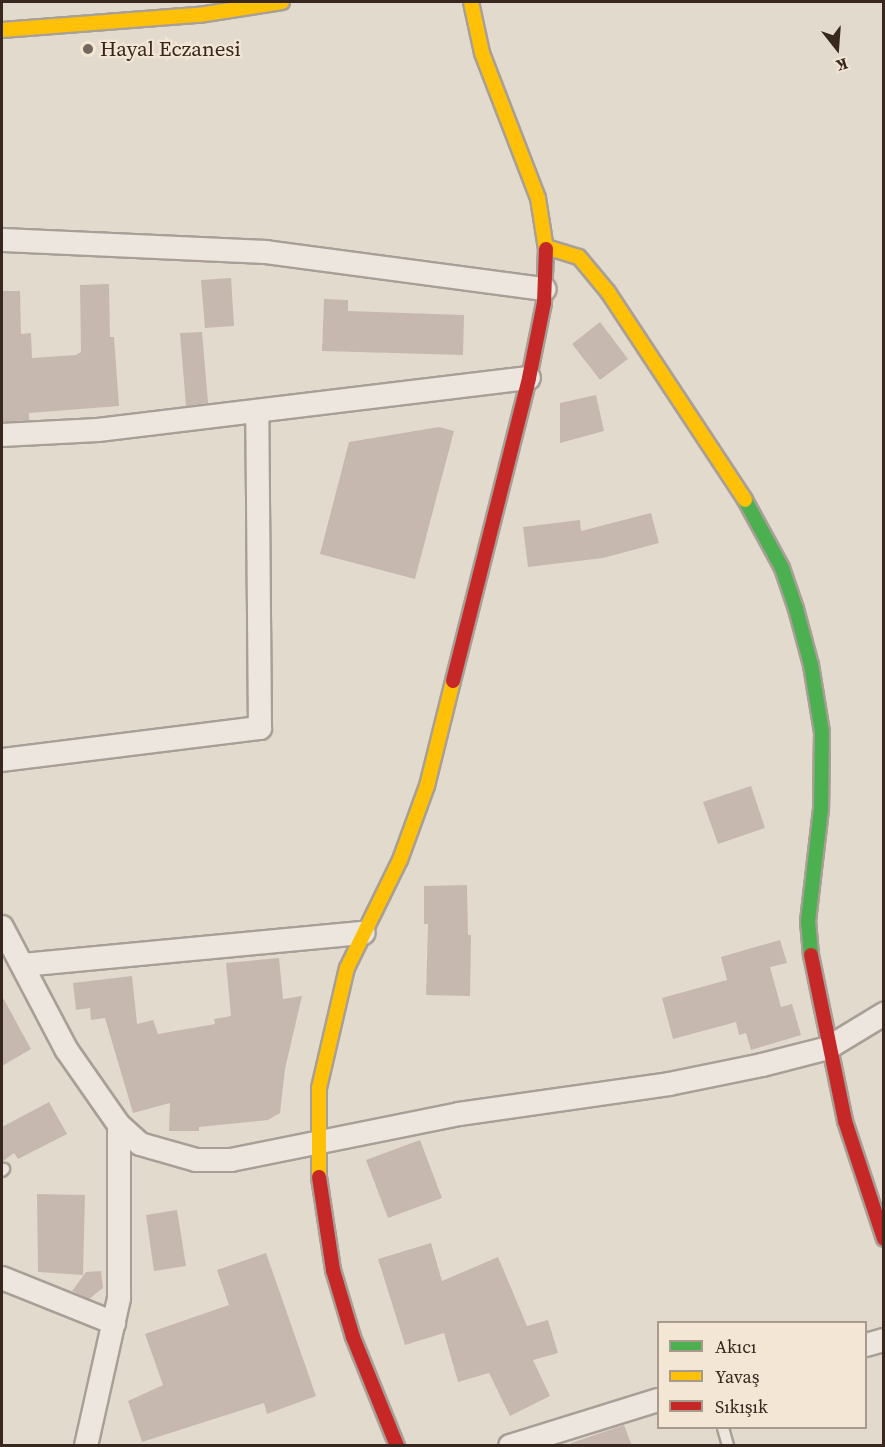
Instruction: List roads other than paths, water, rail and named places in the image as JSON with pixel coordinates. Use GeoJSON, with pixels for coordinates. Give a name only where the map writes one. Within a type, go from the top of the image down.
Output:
{"type":"FeatureCollection","features":[{"type":"Feature","properties":{"kind":"main road"},"geometry":{"type":"LineString","coordinates":[[2,30],[199,15],[282,2]]}},
{"type":"Feature","properties":{"kind":"main road"},"geometry":{"type":"LineString","coordinates":[[397,1446],[353,1336],[333,1270],[325,1234],[317,1142],[325,1054],[347,968],[400,860],[427,786],[529,378],[545,289],[546,247],[538,198],[482,53],[471,2]]}},
{"type":"Feature","properties":{"kind":"main road"},"geometry":{"type":"LineString","coordinates":[[546,247],[579,257],[608,292],[751,509],[778,560],[796,609],[811,665],[822,732],[821,809],[809,942],[844,1121],[884,1239]]}},
{"type":"Feature","properties":{"kind":"street"},"geometry":{"type":"LineString","coordinates":[[2,240],[266,252],[545,289]]}},
{"type":"Feature","properties":{"kind":"street"},"geometry":{"type":"LineString","coordinates":[[2,435],[98,430],[529,378]]}},
{"type":"Feature","properties":{"kind":"street"},"geometry":{"type":"LineString","coordinates":[[2,760],[260,728],[257,412]]}},
{"type":"Feature","properties":{"kind":"street"},"geometry":{"type":"LineString","coordinates":[[2,927],[66,1049],[118,1125],[140,1144],[196,1160],[231,1160],[459,1114],[702,1078],[828,1047],[884,1014]]}},
{"type":"Feature","properties":{"kind":"street"},"geometry":{"type":"LineString","coordinates":[[23,965],[363,933]]}},
{"type":"Feature","properties":{"kind":"street"},"geometry":{"type":"LineString","coordinates":[[86,1446],[119,1298],[118,1125]]}},
{"type":"Feature","properties":{"kind":"street"},"geometry":{"type":"LineString","coordinates":[[2,1278],[114,1323]]}},
{"type":"Feature","properties":{"kind":"street"},"geometry":{"type":"LineString","coordinates":[[867,1345],[884,1340]]}},
{"type":"Feature","properties":{"kind":"street"},"geometry":{"type":"LineString","coordinates":[[510,1446],[657,1400]]}},
{"type":"Feature","properties":{"kind":"lane"},"geometry":{"type":"LineString","coordinates":[[723,1429],[728,1446]]}},
{"type":"Feature","properties":{"kind":"place","name":"Hayal Eczanesi"},"geometry":{"type":"Point","coordinates":[88,49]}}]}
